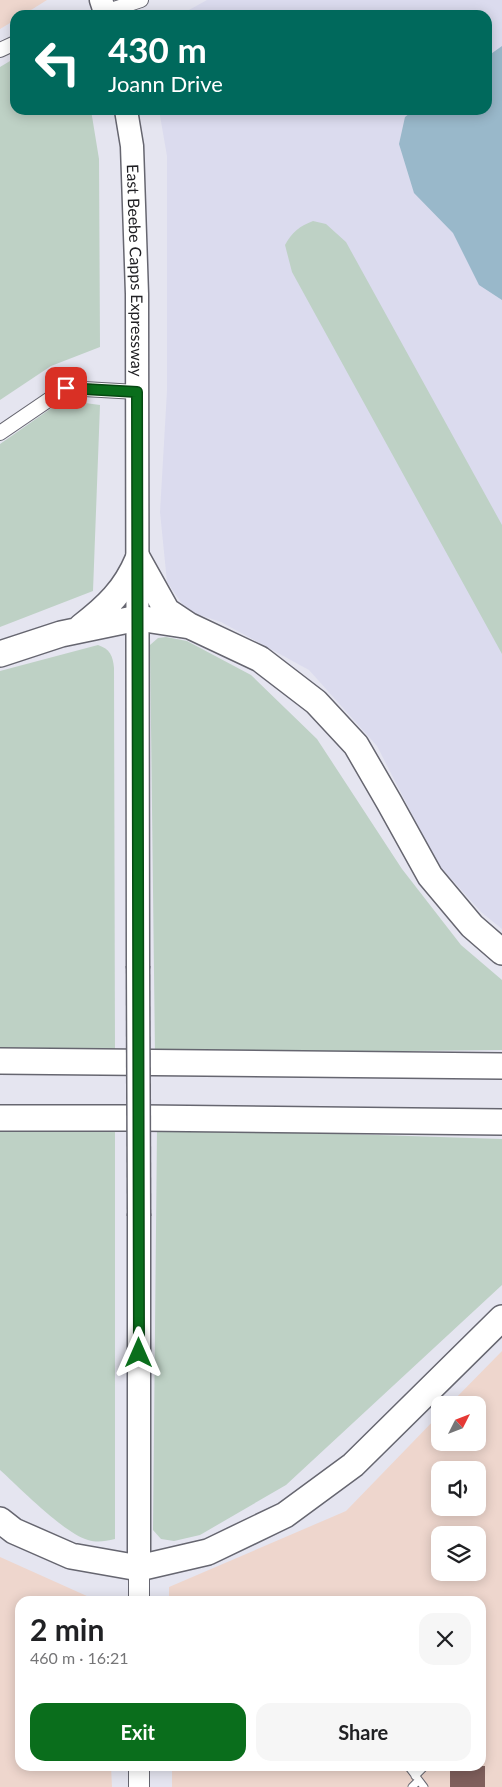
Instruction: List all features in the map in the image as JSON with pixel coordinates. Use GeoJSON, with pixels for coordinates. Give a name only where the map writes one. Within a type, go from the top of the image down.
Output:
{"type":"FeatureCollection","features":[{"type":"Feature","properties":{"kind":"highway"},"geometry":{"type":"LineString","coordinates":[[138,559],[167,611],[190,626],[260,659],[316,702],[356,745],[430,876],[472,926],[502,952]]}},
{"type":"Feature","properties":{"kind":"highway"},"geometry":{"type":"LineString","coordinates":[[78,630],[108,606],[130,578],[138,559]]}},
{"type":"Feature","properties":{"kind":"highway"},"geometry":{"type":"LineString","coordinates":[[0,654],[61,634],[138,618],[190,626]]}},
{"type":"Feature","properties":{"kind":"highway"},"geometry":{"type":"LineString","coordinates":[[0,1061],[502,1066]]}},
{"type":"Feature","properties":{"kind":"highway"},"geometry":{"type":"LineString","coordinates":[[0,1118],[502,1122]]}},
{"type":"Feature","properties":{"kind":"highway"},"geometry":{"type":"LineString","coordinates":[[0,1520],[14,1531],[71,1556],[139,1568],[208,1552],[285,1515],[353,1465],[502,1318]]}},
{"type":"Feature","properties":{"kind":"main road","name":"East Beebe Capps Expressway"},"geometry":{"type":"LineString","coordinates":[[127,115],[132,146],[137,294],[139,1596]]}},
{"type":"Feature","properties":{"kind":"main road"},"geometry":{"type":"LineString","coordinates":[[139,1771],[139,1787]]}},
{"type":"Feature","properties":{"kind":"street"},"geometry":{"type":"LineString","coordinates":[[102,10],[141,0]]}},
{"type":"Feature","properties":{"kind":"street"},"geometry":{"type":"LineString","coordinates":[[0,433],[66,388],[137,392]]}},
{"type":"Feature","properties":{"kind":"lane"},"geometry":{"type":"LineString","coordinates":[[412,1771],[424,1787]]}},
{"type":"Feature","properties":{"kind":"lane"},"geometry":{"type":"LineString","coordinates":[[412,1787],[422,1771]]}},
{"type":"Feature","properties":{"kind":"shaded area"},"geometry":{"type":"Polygon","coordinates":[[[0,0],[47,0],[31,10],[10,10],[10,23],[0,29],[0,0]]]}},
{"type":"Feature","properties":{"kind":"shaded area"},"geometry":{"type":"Polygon","coordinates":[[[207,0],[502,0],[502,929],[481,912],[437,863],[377,746],[309,670],[221,622],[187,611],[167,582],[160,512],[167,391],[167,156],[160,115],[492,115],[492,10],[189,10],[207,0]]]}},
{"type":"Feature","properties":{"kind":"shaded area"},"geometry":{"type":"Polygon","coordinates":[[[502,46],[502,300],[479,285],[453,233],[414,193],[399,144],[405,117],[408,115],[492,115],[492,53],[502,46]]]}},
{"type":"Feature","properties":{"kind":"shaded area"},"geometry":{"type":"Polygon","coordinates":[[[502,1351],[502,1787],[172,1787],[172,1771],[486,1771],[486,1596],[169,1596],[169,1587],[346,1511],[431,1423],[431,1451],[486,1451],[486,1396],[458,1396],[502,1351]]]}},
{"type":"Feature","properties":{"kind":"shaded area"},"geometry":{"type":"Polygon","coordinates":[[[0,1557],[87,1596],[15,1596],[15,1771],[111,1771],[112,1787],[0,1787],[0,1557]]]}},
{"type":"Feature","properties":{"kind":"green space"},"geometry":{"type":"Polygon","coordinates":[[[10,61],[10,115],[92,115],[99,159],[100,347],[51,366],[0,400],[0,67],[10,61]]]}},
{"type":"Feature","properties":{"kind":"green space"},"geometry":{"type":"Polygon","coordinates":[[[313,221],[326,224],[346,242],[502,525],[502,654],[292,272],[285,245],[290,236],[297,230],[313,221]]]}},
{"type":"Feature","properties":{"kind":"green space"},"geometry":{"type":"Polygon","coordinates":[[[63,400],[100,405],[93,591],[0,627],[0,444],[63,400]]]}},
{"type":"Feature","properties":{"kind":"green space"},"geometry":{"type":"Polygon","coordinates":[[[166,637],[187,641],[251,675],[317,739],[402,869],[461,945],[502,980],[502,1050],[155,1054],[150,645],[158,638],[166,637]]]}},
{"type":"Feature","properties":{"kind":"green space"},"geometry":{"type":"Polygon","coordinates":[[[98,645],[110,654],[114,668],[115,1052],[0,1051],[0,671],[98,645]]]}},
{"type":"Feature","properties":{"kind":"green space"},"geometry":{"type":"Polygon","coordinates":[[[157,1128],[502,1139],[502,1285],[286,1485],[200,1535],[174,1541],[161,1539],[153,1530],[157,1128]]]}},
{"type":"Feature","properties":{"kind":"green space"},"geometry":{"type":"Polygon","coordinates":[[[0,1130],[115,1130],[115,1539],[95,1541],[78,1536],[43,1510],[0,1470],[0,1130]]]}},
{"type":"Feature","properties":{"kind":"building"},"geometry":{"type":"Polygon","coordinates":[[[450,1771],[485,1771],[485,1787],[450,1787],[450,1771]]]}},
{"type":"Feature","properties":{"kind":"route"},"geometry":{"type":"LineString","coordinates":[[66,388],[137,392],[139,1353]]}}]}
